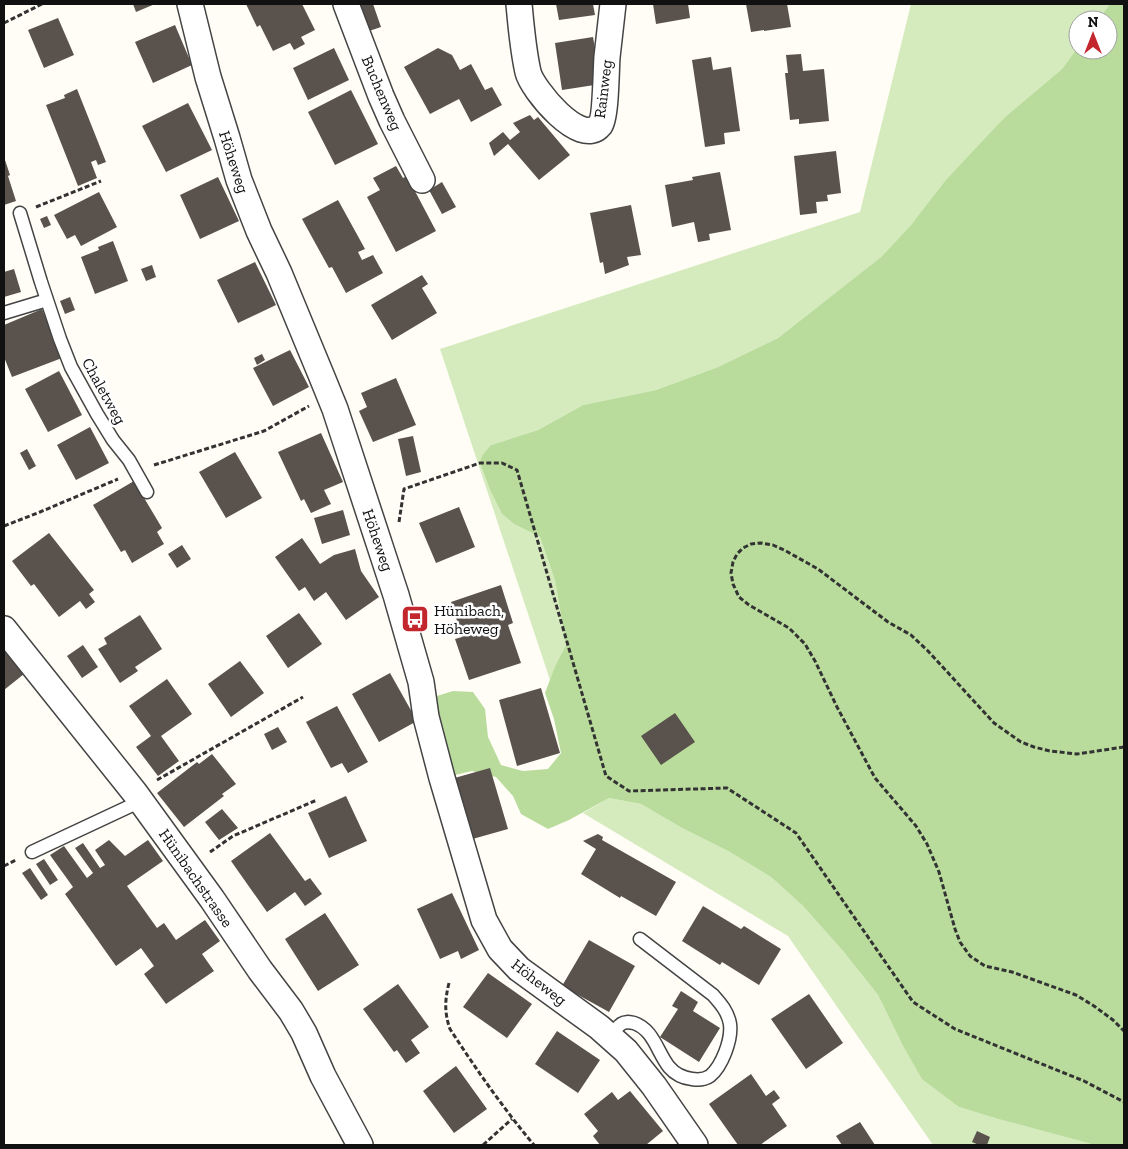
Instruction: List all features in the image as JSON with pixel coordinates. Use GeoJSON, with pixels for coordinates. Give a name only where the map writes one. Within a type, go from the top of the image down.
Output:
{"type":"FeatureCollection","features":[{"type":"Feature","properties":{"kind":"street","name":"Höheweg"},"geometry":{"type":"LineString","coordinates":[[190,4],[208,77],[239,180],[329,395],[396,595],[421,682],[426,717],[442,778],[484,920],[500,949],[519,969],[599,1027],[626,1051],[654,1086],[695,1145]]}},
{"type":"Feature","properties":{"kind":"street","name":"Buchenweg"},"geometry":{"type":"LineString","coordinates":[[346,4],[381,96],[422,180]]}},
{"type":"Feature","properties":{"kind":"street","name":"Rainweg"},"geometry":{"type":"LineString","coordinates":[[519,4],[528,73],[533,83],[569,124],[578,129],[588,130],[596,129],[601,124],[613,4]]}},
{"type":"Feature","properties":{"kind":"street","name":"Hünibachstrasse"},"geometry":{"type":"LineString","coordinates":[[4,629],[138,797],[291,1011],[360,1145]]}},
{"type":"Feature","properties":{"kind":"lane","name":"Chaletweg"},"geometry":{"type":"LineString","coordinates":[[20,213],[47,300],[71,367],[97,414],[113,440],[129,460],[147,492]]}},
{"type":"Feature","properties":{"kind":"lane"},"geometry":{"type":"LineString","coordinates":[[4,313],[47,300]]}},
{"type":"Feature","properties":{"kind":"lane"},"geometry":{"type":"LineString","coordinates":[[32,852],[138,797]]}},
{"type":"Feature","properties":{"kind":"lane"},"geometry":{"type":"LineString","coordinates":[[610,1036],[624,1022],[639,1025],[655,1041],[669,1067],[677,1074],[694,1080],[701,1080],[709,1076],[717,1068],[729,1041],[730,1024],[722,1005],[713,995],[640,939]]}},
{"type":"Feature","properties":{"kind":"path"},"geometry":{"type":"LineString","coordinates":[[4,22],[42,4]]}},
{"type":"Feature","properties":{"kind":"path"},"geometry":{"type":"LineString","coordinates":[[20,213],[101,181]]}},
{"type":"Feature","properties":{"kind":"path"},"geometry":{"type":"LineString","coordinates":[[4,526],[135,471],[264,431],[329,395]]}},
{"type":"Feature","properties":{"kind":"path"},"geometry":{"type":"LineString","coordinates":[[365,503],[377,501],[399,522],[404,489],[480,463],[502,463],[517,470],[606,776],[630,791],[727,788],[796,833],[913,1002],[955,1029],[1084,1081],[1124,1102]]}},
{"type":"Feature","properties":{"kind":"path"},"geometry":{"type":"LineString","coordinates":[[1124,747],[1077,754],[1050,751],[1021,742],[994,723],[911,635],[888,622],[818,570],[774,545],[761,543],[751,544],[743,548],[733,562],[731,573],[733,584],[739,596],[749,605],[789,628],[805,644],[875,778],[916,826],[927,844],[939,872],[955,929],[960,942],[970,956],[984,966],[1012,972],[1076,995],[1094,1006],[1124,1030]]}},
{"type":"Feature","properties":{"kind":"path"},"geometry":{"type":"LineString","coordinates":[[138,797],[198,755],[303,696]]}},
{"type":"Feature","properties":{"kind":"path"},"geometry":{"type":"LineString","coordinates":[[189,867],[234,836],[317,800]]}},
{"type":"Feature","properties":{"kind":"path"},"geometry":{"type":"LineString","coordinates":[[449,983],[445,1002],[447,1023],[450,1029],[489,1089],[534,1145]]}},
{"type":"Feature","properties":{"kind":"path"},"geometry":{"type":"LineString","coordinates":[[483,1145],[512,1119]]}},
{"type":"Feature","properties":{"kind":"green space"},"geometry":{"type":"Polygon","coordinates":[[[911,4],[1110,4],[1106,10],[1068,10],[1069,60],[1062,69],[1005,117],[881,257],[778,338],[718,367],[656,390],[583,405],[538,430],[491,445],[480,463],[490,490],[502,514],[514,524],[540,537],[555,579],[566,645],[550,680],[440,349],[860,212],[911,4]]]}},
{"type":"Feature","properties":{"kind":"green space"},"geometry":{"type":"Polygon","coordinates":[[[1110,4],[1124,4],[1124,1145],[1095,1145],[959,1107],[922,1079],[878,995],[843,951],[803,906],[771,877],[728,851],[682,828],[641,804],[609,798],[548,829],[521,814],[513,796],[496,777],[472,771],[442,778],[424,700],[453,691],[473,692],[485,709],[488,737],[501,765],[523,771],[548,769],[561,753],[554,719],[545,693],[555,666],[566,645],[555,580],[540,537],[514,524],[502,514],[490,490],[480,463],[482,456],[491,445],[538,430],[583,405],[656,390],[718,367],[778,338],[881,257],[911,225],[946,180],[1005,117],[1062,69],[1069,60],[1118,60],[1118,10],[1106,10],[1110,4]]]}},
{"type":"Feature","properties":{"kind":"green space"},"geometry":{"type":"Polygon","coordinates":[[[609,798],[641,804],[682,828],[728,851],[771,877],[803,906],[843,951],[878,995],[901,1042],[959,1107],[1095,1145],[933,1145],[788,936],[583,813],[609,798]]]}},
{"type":"Feature","properties":{"kind":"building"},"geometry":{"type":"Polygon","coordinates":[[[133,4],[155,4],[136,12],[133,4]]]}},
{"type":"Feature","properties":{"kind":"building"},"geometry":{"type":"Polygon","coordinates":[[[246,4],[302,4],[315,30],[301,37],[305,44],[294,50],[290,43],[273,51],[260,25],[257,27],[246,4]]]}},
{"type":"Feature","properties":{"kind":"building"},"geometry":{"type":"Polygon","coordinates":[[[373,4],[381,27],[366,32],[357,5],[373,4]]]}},
{"type":"Feature","properties":{"kind":"building"},"geometry":{"type":"Polygon","coordinates":[[[556,4],[593,4],[595,15],[559,20],[556,4]]]}},
{"type":"Feature","properties":{"kind":"building"},"geometry":{"type":"Polygon","coordinates":[[[653,4],[688,4],[690,18],[656,24],[653,4]]]}},
{"type":"Feature","properties":{"kind":"building"},"geometry":{"type":"Polygon","coordinates":[[[746,4],[787,4],[791,27],[751,32],[746,4]]]}},
{"type":"Feature","properties":{"kind":"building"},"geometry":{"type":"Polygon","coordinates":[[[58,18],[74,55],[44,68],[28,30],[58,18]]]}},
{"type":"Feature","properties":{"kind":"building"},"geometry":{"type":"Polygon","coordinates":[[[175,25],[192,65],[153,83],[135,42],[175,25]]]}},
{"type":"Feature","properties":{"kind":"building"},"geometry":{"type":"Polygon","coordinates":[[[593,37],[601,84],[562,90],[555,43],[593,37]]]}},
{"type":"Feature","properties":{"kind":"building"},"geometry":{"type":"Polygon","coordinates":[[[334,48],[349,80],[308,100],[293,68],[334,48]]]}},
{"type":"Feature","properties":{"kind":"building"},"geometry":{"type":"Polygon","coordinates":[[[438,48],[452,55],[460,70],[471,64],[485,90],[492,87],[502,105],[471,122],[459,99],[430,114],[404,67],[438,48]]]}},
{"type":"Feature","properties":{"kind":"building"},"geometry":{"type":"Polygon","coordinates":[[[801,54],[803,71],[824,69],[829,121],[799,124],[799,119],[790,120],[785,73],[788,73],[786,55],[801,54]]]}},
{"type":"Feature","properties":{"kind":"building"},"geometry":{"type":"Polygon","coordinates":[[[711,57],[713,70],[731,67],[740,131],[724,133],[725,144],[705,147],[692,60],[711,57]]]}},
{"type":"Feature","properties":{"kind":"building"},"geometry":{"type":"Polygon","coordinates":[[[77,89],[106,162],[98,165],[96,160],[91,162],[97,178],[78,186],[46,105],[65,98],[64,95],[77,89]]]}},
{"type":"Feature","properties":{"kind":"building"},"geometry":{"type":"Polygon","coordinates":[[[351,90],[378,144],[335,165],[308,112],[351,90]]]}},
{"type":"Feature","properties":{"kind":"building"},"geometry":{"type":"Polygon","coordinates":[[[188,103],[212,150],[166,172],[142,126],[188,103]]]}},
{"type":"Feature","properties":{"kind":"building"},"geometry":{"type":"Polygon","coordinates":[[[530,115],[534,120],[538,117],[570,155],[539,180],[508,144],[494,156],[489,143],[503,132],[510,140],[520,132],[513,123],[530,115]]]}},
{"type":"Feature","properties":{"kind":"building"},"geometry":{"type":"Polygon","coordinates":[[[836,151],[841,193],[827,195],[828,201],[816,202],[817,213],[800,215],[794,156],[836,151]]]}},
{"type":"Feature","properties":{"kind":"building"},"geometry":{"type":"Polygon","coordinates":[[[4,157],[16,201],[4,205],[4,157]]]}},
{"type":"Feature","properties":{"kind":"building"},"geometry":{"type":"Polygon","coordinates":[[[396,166],[403,178],[407,176],[436,231],[396,252],[367,197],[380,190],[373,178],[396,166]]]}},
{"type":"Feature","properties":{"kind":"building"},"geometry":{"type":"Polygon","coordinates":[[[720,172],[731,230],[709,234],[710,240],[698,242],[694,222],[672,227],[665,185],[693,180],[692,177],[720,172]]]}},
{"type":"Feature","properties":{"kind":"building"},"geometry":{"type":"Polygon","coordinates":[[[218,177],[239,221],[200,239],[180,195],[218,177]]]}},
{"type":"Feature","properties":{"kind":"building"},"geometry":{"type":"Polygon","coordinates":[[[442,182],[456,207],[442,214],[429,190],[442,182]]]}},
{"type":"Feature","properties":{"kind":"building"},"geometry":{"type":"Polygon","coordinates":[[[99,192],[117,227],[81,246],[75,235],[67,239],[54,215],[99,192]]]}},
{"type":"Feature","properties":{"kind":"building"},"geometry":{"type":"Polygon","coordinates":[[[338,200],[365,249],[358,252],[362,260],[373,255],[383,273],[346,293],[332,267],[329,268],[302,219],[338,200]]]}},
{"type":"Feature","properties":{"kind":"building"},"geometry":{"type":"Polygon","coordinates":[[[631,205],[641,255],[627,257],[629,265],[605,274],[603,262],[600,263],[590,213],[631,205]]]}},
{"type":"Feature","properties":{"kind":"building"},"geometry":{"type":"Polygon","coordinates":[[[47,216],[51,225],[44,228],[40,219],[47,216]]]}},
{"type":"Feature","properties":{"kind":"building"},"geometry":{"type":"Polygon","coordinates":[[[113,241],[128,281],[95,294],[81,257],[99,250],[98,247],[113,241]]]}},
{"type":"Feature","properties":{"kind":"building"},"geometry":{"type":"Polygon","coordinates":[[[255,262],[276,305],[238,323],[217,280],[255,262]]]}},
{"type":"Feature","properties":{"kind":"building"},"geometry":{"type":"Polygon","coordinates":[[[152,265],[156,277],[146,281],[141,269],[152,265]]]}},
{"type":"Feature","properties":{"kind":"building"},"geometry":{"type":"Polygon","coordinates":[[[14,269],[21,292],[4,297],[4,272],[14,269]]]}},
{"type":"Feature","properties":{"kind":"building"},"geometry":{"type":"Polygon","coordinates":[[[422,275],[428,284],[422,288],[437,313],[392,340],[371,305],[422,275]]]}},
{"type":"Feature","properties":{"kind":"building"},"geometry":{"type":"Polygon","coordinates":[[[70,297],[75,310],[65,314],[60,301],[70,297]]]}},
{"type":"Feature","properties":{"kind":"building"},"geometry":{"type":"Polygon","coordinates":[[[42,309],[62,358],[12,377],[4,357],[4,325],[42,309]]]}},
{"type":"Feature","properties":{"kind":"building"},"geometry":{"type":"Polygon","coordinates":[[[290,350],[309,387],[273,406],[253,368],[290,350]]]}},
{"type":"Feature","properties":{"kind":"building"},"geometry":{"type":"Polygon","coordinates":[[[262,354],[265,360],[257,365],[254,358],[262,354]]]}},
{"type":"Feature","properties":{"kind":"building"},"geometry":{"type":"Polygon","coordinates":[[[59,371],[82,415],[48,432],[25,389],[59,371]]]}},
{"type":"Feature","properties":{"kind":"building"},"geometry":{"type":"Polygon","coordinates":[[[396,378],[416,425],[373,442],[359,411],[367,407],[361,393],[396,378]]]}},
{"type":"Feature","properties":{"kind":"building"},"geometry":{"type":"Polygon","coordinates":[[[90,427],[109,463],[76,480],[57,445],[90,427]]]}},
{"type":"Feature","properties":{"kind":"building"},"geometry":{"type":"Polygon","coordinates":[[[321,433],[343,482],[324,490],[331,504],[311,513],[304,499],[301,501],[278,452],[321,433]]]}},
{"type":"Feature","properties":{"kind":"building"},"geometry":{"type":"Polygon","coordinates":[[[413,436],[421,472],[406,476],[398,439],[413,436]]]}},
{"type":"Feature","properties":{"kind":"building"},"geometry":{"type":"Polygon","coordinates":[[[27,449],[36,466],[29,470],[20,453],[27,449]]]}},
{"type":"Feature","properties":{"kind":"building"},"geometry":{"type":"Polygon","coordinates":[[[235,452],[262,498],[226,518],[199,472],[235,452]]]}},
{"type":"Feature","properties":{"kind":"building"},"geometry":{"type":"Polygon","coordinates":[[[134,481],[162,528],[157,532],[164,544],[132,563],[125,550],[121,552],[93,505],[134,481]]]}},
{"type":"Feature","properties":{"kind":"building"},"geometry":{"type":"Polygon","coordinates":[[[459,507],[475,547],[436,563],[419,523],[459,507]]]}},
{"type":"Feature","properties":{"kind":"building"},"geometry":{"type":"Polygon","coordinates":[[[343,510],[350,535],[322,544],[314,518],[343,510]]]}},
{"type":"Feature","properties":{"kind":"building"},"geometry":{"type":"Polygon","coordinates":[[[49,533],[94,590],[89,594],[95,602],[86,609],[80,601],[59,617],[34,584],[31,586],[12,561],[49,533]]]}},
{"type":"Feature","properties":{"kind":"building"},"geometry":{"type":"Polygon","coordinates":[[[302,538],[320,564],[334,555],[355,549],[361,571],[379,597],[346,620],[326,592],[314,601],[305,587],[299,591],[275,557],[302,538]]]}},
{"type":"Feature","properties":{"kind":"building"},"geometry":{"type":"Polygon","coordinates":[[[182,545],[191,559],[177,568],[168,554],[182,545]]]}},
{"type":"Feature","properties":{"kind":"building"},"geometry":{"type":"Polygon","coordinates":[[[501,585],[513,623],[508,625],[521,663],[469,680],[455,639],[462,637],[451,602],[501,585]]]}},
{"type":"Feature","properties":{"kind":"building"},"geometry":{"type":"Polygon","coordinates":[[[299,613],[322,644],[288,668],[266,636],[299,613]]]}},
{"type":"Feature","properties":{"kind":"building"},"geometry":{"type":"Polygon","coordinates":[[[140,615],[162,649],[135,667],[138,671],[120,683],[98,649],[107,644],[104,638],[140,615]]]}},
{"type":"Feature","properties":{"kind":"building"},"geometry":{"type":"Polygon","coordinates":[[[83,645],[98,667],[82,678],[67,656],[83,645]]]}},
{"type":"Feature","properties":{"kind":"building"},"geometry":{"type":"Polygon","coordinates":[[[4,648],[24,674],[4,690],[4,648]]]}},
{"type":"Feature","properties":{"kind":"building"},"geometry":{"type":"Polygon","coordinates":[[[240,661],[264,693],[231,717],[208,684],[240,661]]]}},
{"type":"Feature","properties":{"kind":"building"},"geometry":{"type":"Polygon","coordinates":[[[390,673],[417,721],[379,742],[352,694],[390,673]]]}},
{"type":"Feature","properties":{"kind":"building"},"geometry":{"type":"Polygon","coordinates":[[[167,679],[192,714],[161,736],[179,761],[158,776],[136,747],[151,736],[129,706],[167,679]]]}},
{"type":"Feature","properties":{"kind":"building"},"geometry":{"type":"Polygon","coordinates":[[[541,688],[560,753],[517,766],[499,700],[541,688]]]}},
{"type":"Feature","properties":{"kind":"building"},"geometry":{"type":"Polygon","coordinates":[[[337,706],[368,762],[348,773],[342,763],[331,768],[306,722],[337,706]]]}},
{"type":"Feature","properties":{"kind":"building"},"geometry":{"type":"Polygon","coordinates":[[[675,713],[695,742],[661,765],[641,736],[675,713]]]}},
{"type":"Feature","properties":{"kind":"building"},"geometry":{"type":"Polygon","coordinates":[[[278,727],[287,742],[272,750],[264,734],[278,727]]]}},
{"type":"Feature","properties":{"kind":"building"},"geometry":{"type":"Polygon","coordinates":[[[212,754],[236,784],[222,794],[224,796],[184,827],[157,793],[197,762],[199,764],[212,754]]]}},
{"type":"Feature","properties":{"kind":"building"},"geometry":{"type":"Polygon","coordinates":[[[490,768],[508,829],[469,840],[451,779],[490,768]]]}},
{"type":"Feature","properties":{"kind":"building"},"geometry":{"type":"Polygon","coordinates":[[[346,796],[367,841],[329,858],[308,813],[346,796]]]}},
{"type":"Feature","properties":{"kind":"building"},"geometry":{"type":"Polygon","coordinates":[[[222,809],[238,828],[219,840],[205,822],[222,809]]]}},
{"type":"Feature","properties":{"kind":"building"},"geometry":{"type":"Polygon","coordinates":[[[270,833],[305,881],[310,878],[322,894],[305,906],[295,892],[267,912],[231,861],[270,833]]]}},
{"type":"Feature","properties":{"kind":"building"},"geometry":{"type":"Polygon","coordinates":[[[598,834],[603,837],[602,840],[676,882],[656,916],[621,896],[620,898],[581,874],[596,849],[583,841],[598,834]]]}},
{"type":"Feature","properties":{"kind":"building"},"geometry":{"type":"Polygon","coordinates":[[[109,840],[125,856],[148,840],[163,861],[127,886],[157,928],[164,923],[176,940],[205,920],[220,941],[202,954],[214,971],[166,1004],[144,974],[154,966],[141,948],[116,966],[65,894],[73,887],[50,855],[64,846],[87,878],[93,873],[75,848],[83,843],[100,868],[105,865],[95,850],[109,840]]]}},
{"type":"Feature","properties":{"kind":"building"},"geometry":{"type":"Polygon","coordinates":[[[44,859],[58,880],[50,885],[36,864],[44,859]]]}},
{"type":"Feature","properties":{"kind":"building"},"geometry":{"type":"Polygon","coordinates":[[[30,868],[48,895],[41,900],[22,873],[30,868]]]}},
{"type":"Feature","properties":{"kind":"building"},"geometry":{"type":"Polygon","coordinates":[[[452,893],[479,950],[461,959],[458,951],[440,959],[417,909],[452,893]]]}},
{"type":"Feature","properties":{"kind":"building"},"geometry":{"type":"Polygon","coordinates":[[[703,906],[741,929],[744,926],[781,949],[759,985],[722,962],[720,965],[682,941],[703,906]]]}},
{"type":"Feature","properties":{"kind":"building"},"geometry":{"type":"Polygon","coordinates":[[[325,913],[359,965],[318,991],[285,939],[325,913]]]}},
{"type":"Feature","properties":{"kind":"building"},"geometry":{"type":"Polygon","coordinates":[[[589,940],[635,966],[609,1012],[562,986],[589,940]]]}},
{"type":"Feature","properties":{"kind":"building"},"geometry":{"type":"Polygon","coordinates":[[[488,973],[532,1004],[507,1038],[463,1007],[488,973]]]}},
{"type":"Feature","properties":{"kind":"building"},"geometry":{"type":"Polygon","coordinates":[[[398,984],[429,1027],[411,1040],[420,1053],[406,1063],[397,1050],[394,1052],[363,1009],[398,984]]]}},
{"type":"Feature","properties":{"kind":"building"},"geometry":{"type":"Polygon","coordinates":[[[681,991],[698,1002],[693,1011],[720,1028],[699,1062],[660,1037],[678,1009],[672,1006],[681,991]]]}},
{"type":"Feature","properties":{"kind":"building"},"geometry":{"type":"Polygon","coordinates":[[[809,994],[843,1043],[806,1069],[771,1019],[809,994]]]}},
{"type":"Feature","properties":{"kind":"building"},"geometry":{"type":"Polygon","coordinates":[[[557,1031],[600,1060],[578,1093],[535,1064],[557,1031]]]}},
{"type":"Feature","properties":{"kind":"building"},"geometry":{"type":"Polygon","coordinates":[[[456,1066],[487,1109],[454,1133],[423,1091],[456,1066]]]}},
{"type":"Feature","properties":{"kind":"building"},"geometry":{"type":"Polygon","coordinates":[[[751,1074],[766,1096],[774,1090],[780,1098],[772,1104],[787,1126],[760,1145],[738,1145],[709,1104],[751,1074]]]}},
{"type":"Feature","properties":{"kind":"building"},"geometry":{"type":"Polygon","coordinates":[[[630,1091],[663,1131],[646,1145],[600,1145],[593,1136],[598,1131],[584,1114],[612,1092],[618,1100],[630,1091]]]}},
{"type":"Feature","properties":{"kind":"building"},"geometry":{"type":"Polygon","coordinates":[[[860,1122],[875,1145],[842,1145],[836,1136],[860,1122]]]}},
{"type":"Feature","properties":{"kind":"building"},"geometry":{"type":"Polygon","coordinates":[[[977,1131],[990,1137],[987,1145],[979,1145],[972,1142],[977,1131]]]}},
{"type":"Feature","properties":{"kind":"place","name":"Hünibach, Höheweg"},"geometry":{"type":"Point","coordinates":[415,619]}}]}
